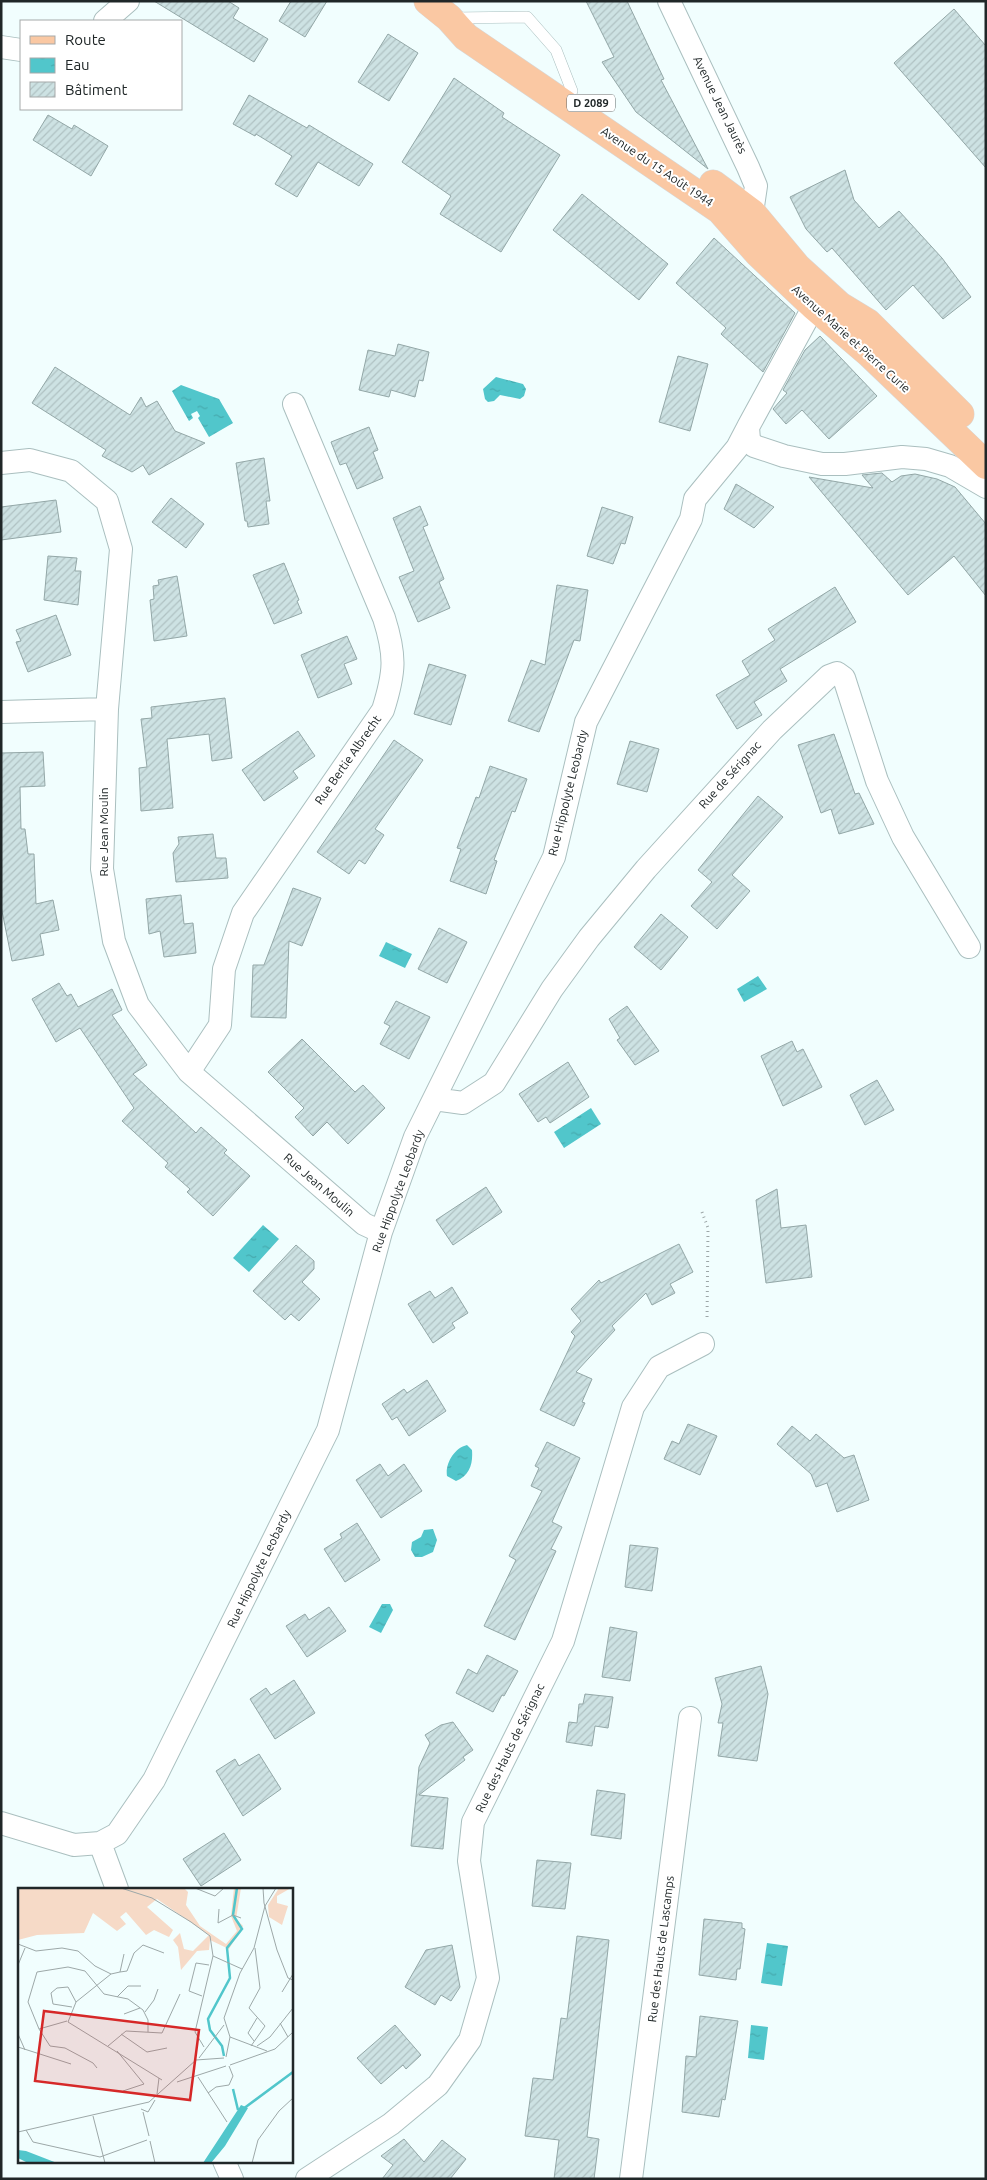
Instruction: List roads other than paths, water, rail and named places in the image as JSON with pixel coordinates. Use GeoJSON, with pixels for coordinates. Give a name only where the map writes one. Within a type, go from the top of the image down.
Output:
{"type":"FeatureCollection","features":[{"type":"Feature","properties":{"kind":"main road","name":"Avenue du 15 Août 1944"},"geometry":{"type":"LineString","coordinates":[[434,6],[475,26],[677,164],[700,173],[724,204]]}},
{"type":"Feature","properties":{"kind":"main road","name":"Avenue du 15 Août 1944"},"geometry":{"type":"LineString","coordinates":[[434,6],[466,37],[724,204]]}},
{"type":"Feature","properties":{"kind":"main road","name":"D 2089"},"geometry":{"type":"LineString","coordinates":[[724,204],[752,213]]}},
{"type":"Feature","properties":{"kind":"main road","name":"Avenue Marie et Pierre Curie"},"geometry":{"type":"LineString","coordinates":[[724,204],[758,253],[814,306],[869,353],[986,465]]}},
{"type":"Feature","properties":{"kind":"main road","name":"Avenue Marie et Pierre Curie"},"geometry":{"type":"LineString","coordinates":[[752,213],[796,267],[840,306],[868,323],[986,439]]}},
{"type":"Feature","properties":{"kind":"street"},"geometry":{"type":"LineString","coordinates":[[106,20],[128,1]]}},
{"type":"Feature","properties":{"kind":"street","name":"Avenue Jean Jaurès"},"geometry":{"type":"LineString","coordinates":[[669,1],[756,186],[752,213]]}},
{"type":"Feature","properties":{"kind":"street"},"geometry":{"type":"LineString","coordinates":[[1,47],[20,50]]}},
{"type":"Feature","properties":{"kind":"street","name":"Rue Hippolyte Leobardy"},"geometry":{"type":"LineString","coordinates":[[1,1823],[74,1846],[100,1843],[116,1834],[154,1780],[328,1430],[380,1232],[415,1137],[554,857],[586,722],[691,519],[695,499],[737,448],[814,306]]}},
{"type":"Feature","properties":{"kind":"street","name":"Rue Bertie Albrecht"},"geometry":{"type":"LineString","coordinates":[[189,1072],[220,1026],[224,969],[243,913],[383,710],[392,681],[393,647],[384,618],[294,404]]}},
{"type":"Feature","properties":{"kind":"street","name":"Rue Hippolyte Leobardy"},"geometry":{"type":"LineString","coordinates":[[748,427],[749,440],[754,446],[784,456],[822,464],[902,458],[926,459],[950,466],[986,487]]}},
{"type":"Feature","properties":{"kind":"street","name":"Rue Hippolyte Leobardy"},"geometry":{"type":"LineString","coordinates":[[691,519],[706,508],[726,478],[738,465],[748,461],[784,456]]}},
{"type":"Feature","properties":{"kind":"street","name":"Rue Jean Moulin"},"geometry":{"type":"LineString","coordinates":[[1,462],[30,460],[71,471],[107,501],[121,549],[107,709],[102,870],[114,941],[138,1004],[189,1072],[364,1224],[380,1232]]}},
{"type":"Feature","properties":{"kind":"street","name":"Rue de Sérignac"},"geometry":{"type":"LineString","coordinates":[[434,1100],[463,1103],[494,1083],[552,989],[589,938],[646,869],[772,730],[829,676],[837,673],[844,678],[877,781],[903,837],[969,947]]}},
{"type":"Feature","properties":{"kind":"street"},"geometry":{"type":"LineString","coordinates":[[1,712],[107,709]]}},
{"type":"Feature","properties":{"kind":"street","name":"Rue des Hauts de Sérignac"},"geometry":{"type":"LineString","coordinates":[[308,2179],[391,2124],[438,2085],[470,2040],[488,1978],[469,1861],[473,1822],[563,1641],[632,1407],[658,1367],[703,1344]]}},
{"type":"Feature","properties":{"kind":"street","name":"Rue des Hauts de Lascamps"},"geometry":{"type":"LineString","coordinates":[[632,2179],[690,1718]]}},
{"type":"Feature","properties":{"kind":"street"},"geometry":{"type":"LineString","coordinates":[[100,1843],[117,1888]]}},
{"type":"Feature","properties":{"kind":"street"},"geometry":{"type":"LineString","coordinates":[[224,2162],[232,2179]]}},
{"type":"Feature","properties":{"kind":"lane"},"geometry":{"type":"LineString","coordinates":[[434,6],[527,16],[556,50],[572,91]]}},
{"type":"Feature","properties":{"kind":"water"},"geometry":{"type":"Polygon","coordinates":[[[496,377],[523,384],[526,389],[524,396],[520,399],[500,395],[494,401],[488,402],[485,399],[483,389],[496,377]]]}},
{"type":"Feature","properties":{"kind":"water"},"geometry":{"type":"Polygon","coordinates":[[[181,385],[219,399],[233,423],[209,437],[198,418],[200,416],[197,411],[191,414],[193,418],[189,421],[172,391],[181,385]]]}},
{"type":"Feature","properties":{"kind":"water"},"geometry":{"type":"Polygon","coordinates":[[[386,942],[412,954],[405,968],[379,956],[386,942]]]}},
{"type":"Feature","properties":{"kind":"water"},"geometry":{"type":"Polygon","coordinates":[[[758,976],[767,989],[744,1002],[737,989],[758,976]]]}},
{"type":"Feature","properties":{"kind":"water"},"geometry":{"type":"Polygon","coordinates":[[[591,1108],[601,1124],[564,1148],[554,1132],[591,1108]]]}},
{"type":"Feature","properties":{"kind":"water"},"geometry":{"type":"Polygon","coordinates":[[[263,1225],[279,1239],[249,1272],[233,1258],[263,1225]]]}},
{"type":"Feature","properties":{"kind":"water"},"geometry":{"type":"Polygon","coordinates":[[[467,1445],[472,1450],[470,1468],[465,1476],[456,1481],[447,1476],[447,1467],[454,1453],[467,1445]]]}},
{"type":"Feature","properties":{"kind":"water"},"geometry":{"type":"Polygon","coordinates":[[[433,1529],[437,1540],[433,1552],[422,1557],[415,1557],[411,1550],[412,1542],[421,1537],[424,1530],[433,1529]]]}},
{"type":"Feature","properties":{"kind":"water"},"geometry":{"type":"Polygon","coordinates":[[[382,1604],[390,1604],[393,1610],[381,1633],[369,1627],[382,1604]]]}},
{"type":"Feature","properties":{"kind":"water"},"geometry":{"type":"Polygon","coordinates":[[[767,1943],[788,1946],[782,1986],[761,1983],[767,1943]]]}},
{"type":"Feature","properties":{"kind":"water"},"geometry":{"type":"Polygon","coordinates":[[[751,2025],[768,2027],[764,2060],[748,2058],[751,2025]]]}}]}
